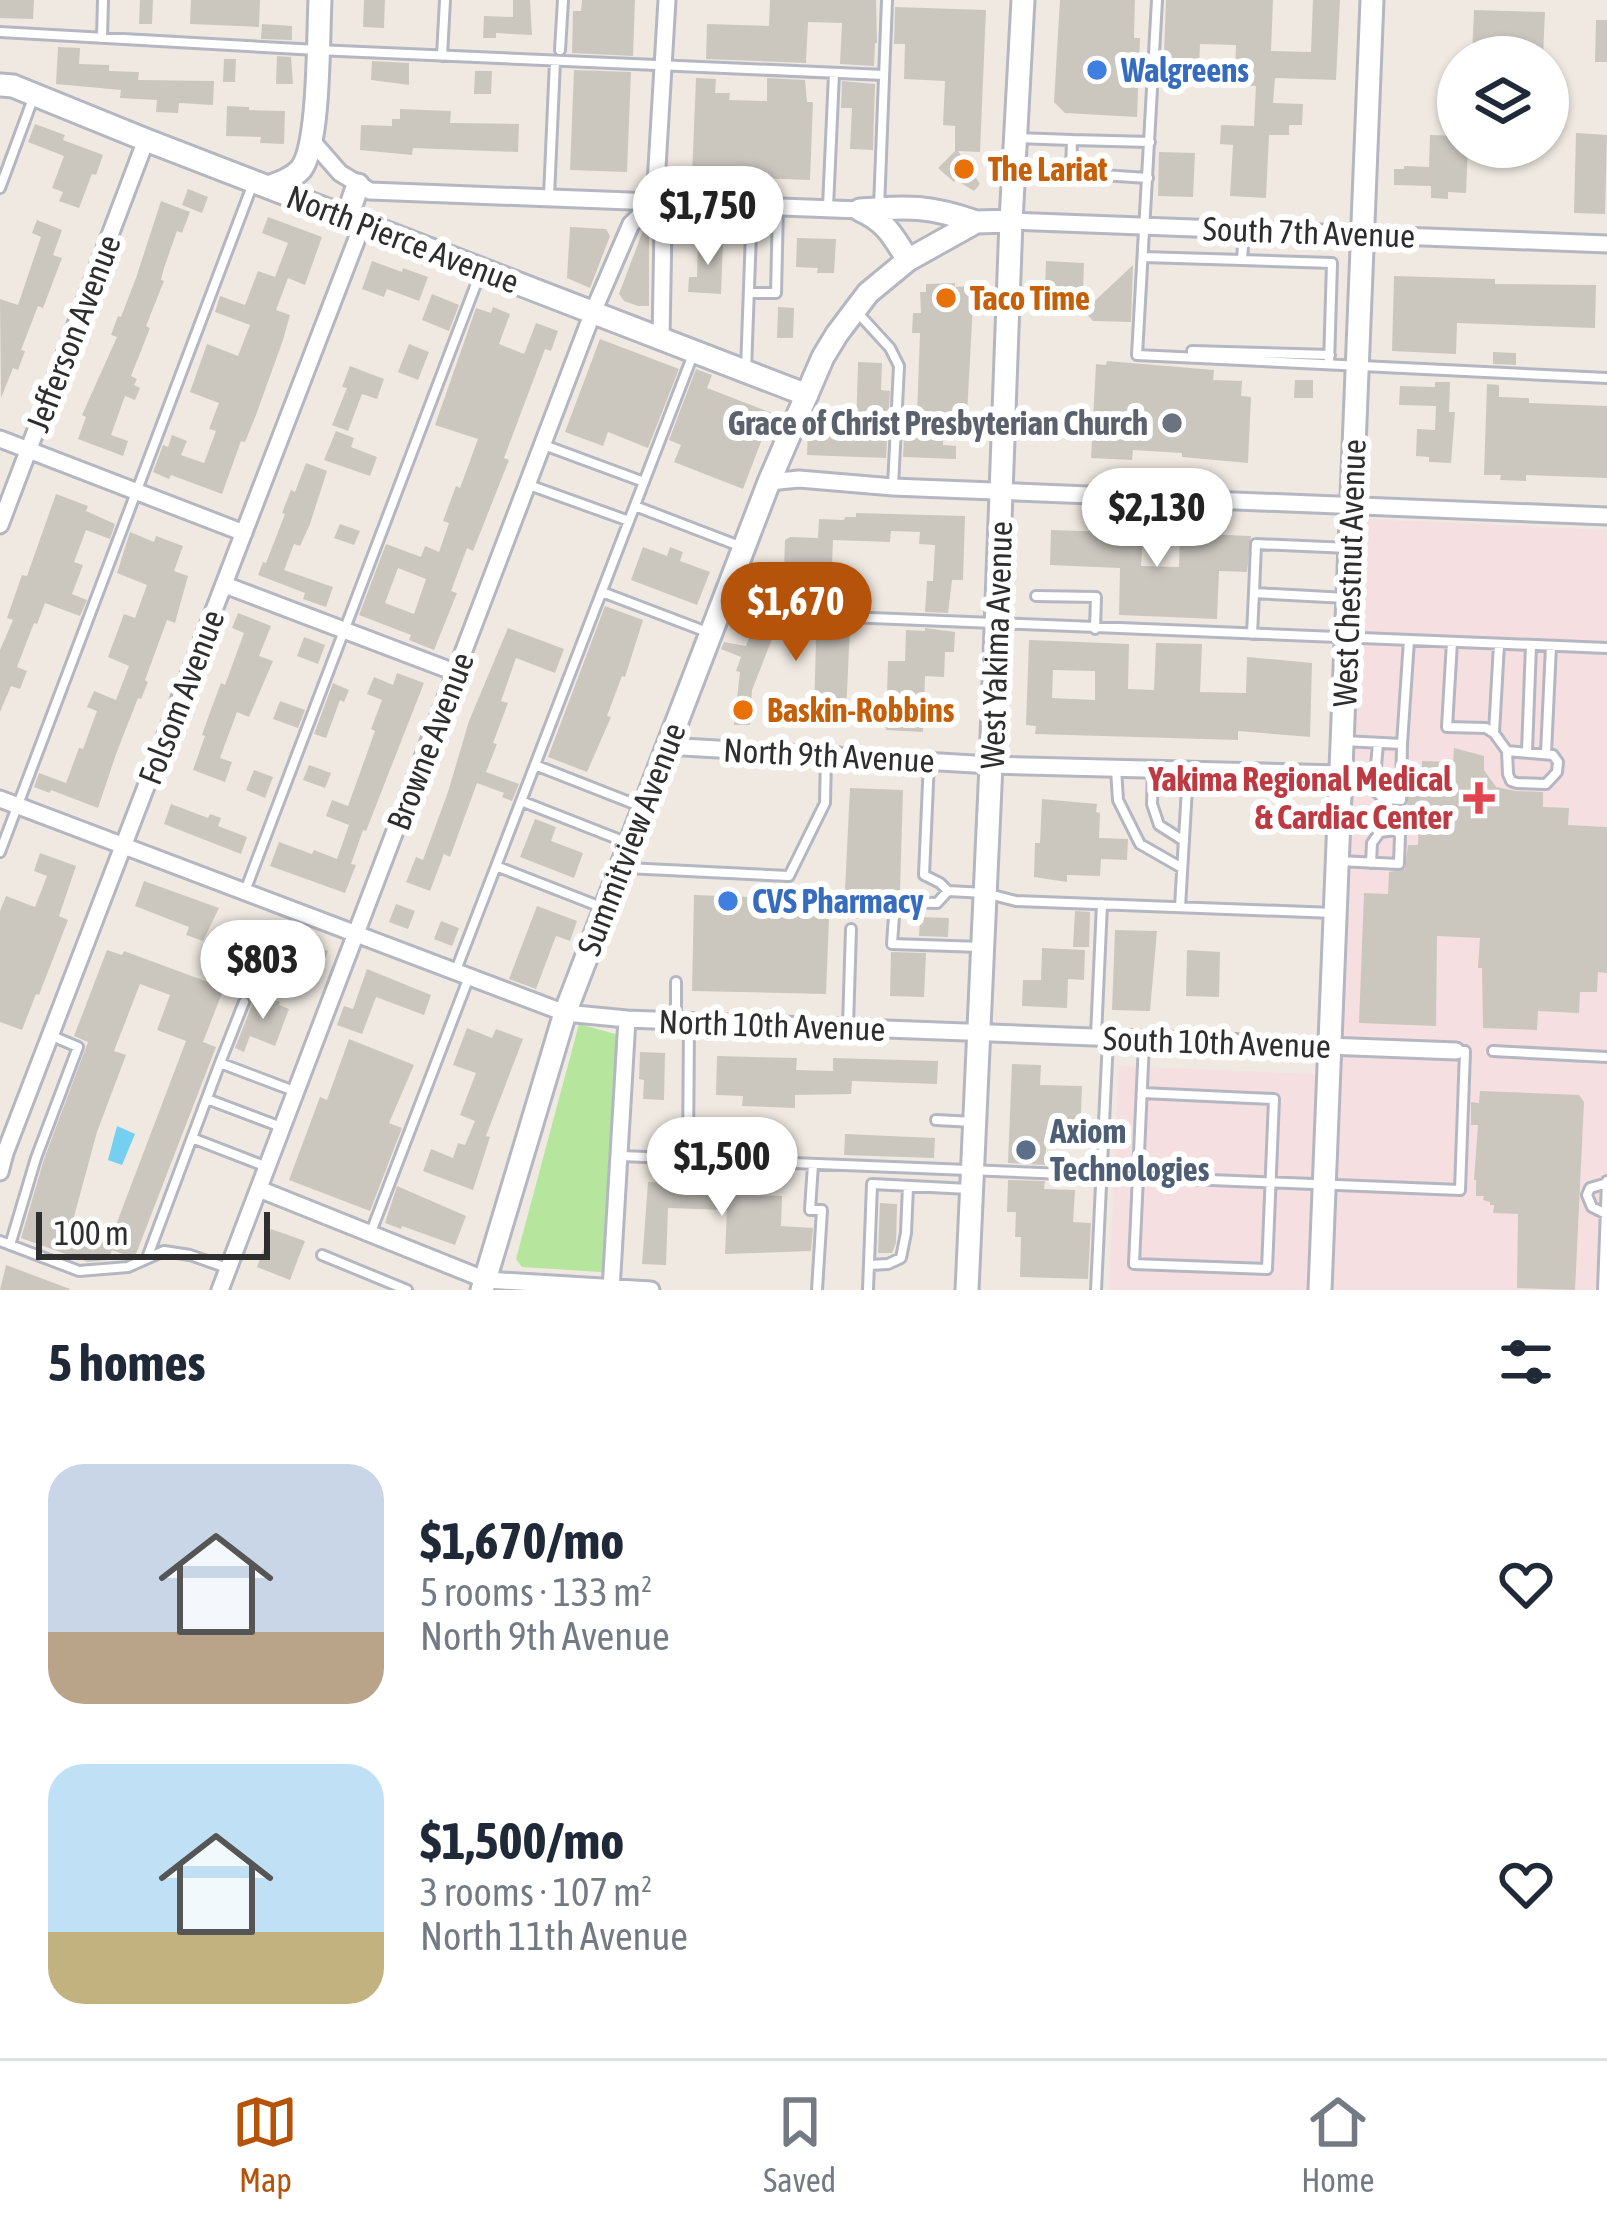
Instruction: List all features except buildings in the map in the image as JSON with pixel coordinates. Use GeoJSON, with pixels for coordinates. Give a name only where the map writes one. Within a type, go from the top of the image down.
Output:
{"type":"FeatureCollection","features":[{"type":"Feature","properties":{"kind":"main road"},"geometry":{"type":"LineString","coordinates":[[261,184],[285,182],[300,170],[312,141],[320,0]]}},
{"type":"Feature","properties":{"kind":"main road","name":"West Yakima Avenue"},"geometry":{"type":"LineString","coordinates":[[968,1290],[1023,0]]}},
{"type":"Feature","properties":{"kind":"main road","name":"West Chestnut Avenue"},"geometry":{"type":"LineString","coordinates":[[1319,1290],[1372,0]]}},
{"type":"Feature","properties":{"kind":"main road","name":"North Pierce Avenue"},"geometry":{"type":"LineString","coordinates":[[4,83],[806,394]]}},
{"type":"Feature","properties":{"kind":"main road"},"geometry":{"type":"LineString","coordinates":[[355,220],[358,185]]}},
{"type":"Feature","properties":{"kind":"main road"},"geometry":{"type":"LineString","coordinates":[[869,209],[939,209],[976,222]]}},
{"type":"Feature","properties":{"kind":"main road"},"geometry":{"type":"LineString","coordinates":[[869,209],[888,227],[908,260]]}},
{"type":"Feature","properties":{"kind":"main road","name":"Summitview Avenue"},"geometry":{"type":"LineString","coordinates":[[484,1285],[565,1013],[743,548],[823,357],[868,293],[908,260],[976,222],[1011,221]]}},
{"type":"Feature","properties":{"kind":"street"},"geometry":{"type":"LineString","coordinates":[[661,339],[663,226],[655,201],[667,0]]}},
{"type":"Feature","properties":{"kind":"street","name":"Jefferson Avenue"},"geometry":{"type":"LineString","coordinates":[[0,525],[146,140]]}},
{"type":"Feature","properties":{"kind":"street"},"geometry":{"type":"LineString","coordinates":[[312,141],[340,173],[370,191],[869,209]]}},
{"type":"Feature","properties":{"kind":"street","name":"Browne Avenue"},"geometry":{"type":"LineString","coordinates":[[220,1290],[592,312],[631,224],[655,201]]}},
{"type":"Feature","properties":{"kind":"street","name":"Folsom Avenue"},"geometry":{"type":"LineString","coordinates":[[0,1172],[2,1152],[225,585],[355,220]]}},
{"type":"Feature","properties":{"kind":"street","name":"South 7th Avenue"},"geometry":{"type":"LineString","coordinates":[[1011,221],[1607,244]]}},
{"type":"Feature","properties":{"kind":"street"},"geometry":{"type":"LineString","coordinates":[[0,440],[244,533]]}},
{"type":"Feature","properties":{"kind":"street"},"geometry":{"type":"LineString","coordinates":[[769,482],[800,479],[893,487],[1607,516]]}},
{"type":"Feature","properties":{"kind":"street"},"geometry":{"type":"LineString","coordinates":[[225,585],[457,673]]}},
{"type":"Feature","properties":{"kind":"street","name":"North 9th Avenue"},"geometry":{"type":"LineString","coordinates":[[666,746],[992,764],[1341,774]]}},
{"type":"Feature","properties":{"kind":"street","name":"North 10th Avenue"},"geometry":{"type":"LineString","coordinates":[[0,799],[565,1013],[979,1033]]}},
{"type":"Feature","properties":{"kind":"street"},"geometry":{"type":"LineString","coordinates":[[612,1289],[627,1019]]}},
{"type":"Feature","properties":{"kind":"street","name":"South 10th Avenue"},"geometry":{"type":"LineString","coordinates":[[979,1033],[1456,1051]]}},
{"type":"Feature","properties":{"kind":"street"},"geometry":{"type":"LineString","coordinates":[[259,1189],[484,1285],[651,1290]]}},
{"type":"Feature","properties":{"kind":"lane"},"geometry":{"type":"LineString","coordinates":[[102,38],[103,0]]}},
{"type":"Feature","properties":{"kind":"lane"},"geometry":{"type":"LineString","coordinates":[[442,56],[445,0]]}},
{"type":"Feature","properties":{"kind":"lane"},"geometry":{"type":"LineString","coordinates":[[560,50],[562,0]]}},
{"type":"Feature","properties":{"kind":"lane"},"geometry":{"type":"LineString","coordinates":[[869,209],[887,0]]}},
{"type":"Feature","properties":{"kind":"lane"},"geometry":{"type":"LineString","coordinates":[[1157,0],[1137,355],[1192,358],[1192,351],[1607,378]]}},
{"type":"Feature","properties":{"kind":"lane"},"geometry":{"type":"LineString","coordinates":[[0,32],[884,75]]}},
{"type":"Feature","properties":{"kind":"lane"},"geometry":{"type":"LineString","coordinates":[[549,197],[555,61]]}},
{"type":"Feature","properties":{"kind":"lane"},"geometry":{"type":"LineString","coordinates":[[828,209],[834,73]]}},
{"type":"Feature","properties":{"kind":"lane"},"geometry":{"type":"LineString","coordinates":[[0,188],[35,95]]}},
{"type":"Feature","properties":{"kind":"lane"},"geometry":{"type":"LineString","coordinates":[[1016,137],[1150,142]]}},
{"type":"Feature","properties":{"kind":"lane"},"geometry":{"type":"LineString","coordinates":[[1072,140],[1071,173],[1148,178]]}},
{"type":"Feature","properties":{"kind":"lane"},"geometry":{"type":"LineString","coordinates":[[0,852],[261,184]]}},
{"type":"Feature","properties":{"kind":"lane"},"geometry":{"type":"LineString","coordinates":[[746,371],[752,205]]}},
{"type":"Feature","properties":{"kind":"lane"},"geometry":{"type":"LineString","coordinates":[[748,292],[776,293],[778,206]]}},
{"type":"Feature","properties":{"kind":"lane"},"geometry":{"type":"LineString","coordinates":[[1242,260],[1244,229]]}},
{"type":"Feature","properties":{"kind":"lane"},"geometry":{"type":"LineString","coordinates":[[1143,257],[1332,263],[1329,360]]}},
{"type":"Feature","properties":{"kind":"lane"},"geometry":{"type":"LineString","coordinates":[[244,892],[482,269]]}},
{"type":"Feature","properties":{"kind":"lane"},"geometry":{"type":"LineString","coordinates":[[854,309],[890,348],[898,366],[893,487]]}},
{"type":"Feature","properties":{"kind":"lane"},"geometry":{"type":"LineString","coordinates":[[370,1233],[496,866],[694,352]]}},
{"type":"Feature","properties":{"kind":"lane"},"geometry":{"type":"LineString","coordinates":[[543,444],[644,482]]}},
{"type":"Feature","properties":{"kind":"lane"},"geometry":{"type":"LineString","coordinates":[[528,485],[629,521]]}},
{"type":"Feature","properties":{"kind":"lane"},"geometry":{"type":"LineString","coordinates":[[634,506],[743,548]]}},
{"type":"Feature","properties":{"kind":"lane"},"geometry":{"type":"LineString","coordinates":[[1252,634],[1256,544],[1349,548]]}},
{"type":"Feature","properties":{"kind":"lane"},"geometry":{"type":"LineString","coordinates":[[602,592],[714,623],[997,625],[1607,648]]}},
{"type":"Feature","properties":{"kind":"lane"},"geometry":{"type":"LineString","coordinates":[[1254,593],[1347,598]]}},
{"type":"Feature","properties":{"kind":"lane"},"geometry":{"type":"LineString","coordinates":[[1036,596],[1096,597],[1095,628]]}},
{"type":"Feature","properties":{"kind":"lane"},"geometry":{"type":"LineString","coordinates":[[1378,743],[1374,790],[1384,799],[1402,800],[1409,640]]}},
{"type":"Feature","properties":{"kind":"lane"},"geometry":{"type":"LineString","coordinates":[[1452,642],[1447,727],[1486,728],[1494,733],[1507,751],[1511,781],[1546,784],[1557,772],[1558,762],[1546,753],[1507,751]]}},
{"type":"Feature","properties":{"kind":"lane"},"geometry":{"type":"LineString","coordinates":[[1494,733],[1499,644]]}},
{"type":"Feature","properties":{"kind":"lane"},"geometry":{"type":"LineString","coordinates":[[1527,752],[1531,645]]}},
{"type":"Feature","properties":{"kind":"lane"},"geometry":{"type":"LineString","coordinates":[[1546,753],[1551,646]]}},
{"type":"Feature","properties":{"kind":"lane"},"geometry":{"type":"LineString","coordinates":[[1342,741],[1402,744]]}},
{"type":"Feature","properties":{"kind":"lane"},"geometry":{"type":"LineString","coordinates":[[620,868],[789,876],[825,803],[826,755]]}},
{"type":"Feature","properties":{"kind":"lane"},"geometry":{"type":"LineString","coordinates":[[929,761],[924,875],[948,891],[985,893],[1016,902],[1336,914]]}},
{"type":"Feature","properties":{"kind":"lane"},"geometry":{"type":"LineString","coordinates":[[535,765],[643,808]]}},
{"type":"Feature","properties":{"kind":"lane"},"geometry":{"type":"LineString","coordinates":[[1116,768],[1118,800],[1140,844],[1182,868]]}},
{"type":"Feature","properties":{"kind":"lane"},"geometry":{"type":"LineString","coordinates":[[1153,769],[1152,804],[1159,825],[1184,841]]}},
{"type":"Feature","properties":{"kind":"lane"},"geometry":{"type":"LineString","coordinates":[[1180,907],[1188,770]]}},
{"type":"Feature","properties":{"kind":"lane"},"geometry":{"type":"LineString","coordinates":[[521,801],[629,844]]}},
{"type":"Feature","properties":{"kind":"lane"},"geometry":{"type":"LineString","coordinates":[[1338,861],[1371,863],[1399,864],[1400,835],[1395,830],[1379,832],[1372,844],[1371,863]]}},
{"type":"Feature","properties":{"kind":"lane"},"geometry":{"type":"LineString","coordinates":[[496,866],[605,908]]}},
{"type":"Feature","properties":{"kind":"lane"},"geometry":{"type":"LineString","coordinates":[[948,891],[937,903],[895,902],[892,944],[983,947]]}},
{"type":"Feature","properties":{"kind":"lane"},"geometry":{"type":"LineString","coordinates":[[1096,1290],[1102,1176],[1102,904]]}},
{"type":"Feature","properties":{"kind":"lane"},"geometry":{"type":"LineString","coordinates":[[848,1028],[851,929]]}},
{"type":"Feature","properties":{"kind":"lane"},"geometry":{"type":"LineString","coordinates":[[676,982],[688,1159]]}},
{"type":"Feature","properties":{"kind":"lane"},"geometry":{"type":"LineString","coordinates":[[147,1258],[244,1002]]}},
{"type":"Feature","properties":{"kind":"lane"},"geometry":{"type":"LineString","coordinates":[[50,1036],[79,1046],[5,1243],[79,1271],[128,1267],[164,1251],[228,1269]]}},
{"type":"Feature","properties":{"kind":"lane"},"geometry":{"type":"LineString","coordinates":[[1142,1094],[1274,1099],[1267,1269],[1134,1264],[1144,1039]]}},
{"type":"Feature","properties":{"kind":"lane"},"geometry":{"type":"LineString","coordinates":[[868,1290],[872,1184],[1102,1176],[1460,1190],[1465,1051],[1456,1051]]}},
{"type":"Feature","properties":{"kind":"lane"},"geometry":{"type":"LineString","coordinates":[[1492,1052],[1607,1057]]}},
{"type":"Feature","properties":{"kind":"lane"},"geometry":{"type":"LineString","coordinates":[[220,1064],[296,1092]]}},
{"type":"Feature","properties":{"kind":"lane"},"geometry":{"type":"LineString","coordinates":[[207,1099],[282,1128]]}},
{"type":"Feature","properties":{"kind":"lane"},"geometry":{"type":"LineString","coordinates":[[936,1120],[975,1122]]}},
{"type":"Feature","properties":{"kind":"lane"},"geometry":{"type":"LineString","coordinates":[[192,1138],[267,1167]]}},
{"type":"Feature","properties":{"kind":"lane"},"geometry":{"type":"LineString","coordinates":[[619,1156],[813,1164],[972,1180]]}},
{"type":"Feature","properties":{"kind":"lane"},"geometry":{"type":"LineString","coordinates":[[813,1164],[810,1210],[822,1210],[818,1290]]}},
{"type":"Feature","properties":{"kind":"lane"},"geometry":{"type":"LineString","coordinates":[[1603,1290],[1607,1197],[1607,1182],[1590,1188],[1587,1195],[1592,1207],[1606,1214]]}},
{"type":"Feature","properties":{"kind":"lane"},"geometry":{"type":"LineString","coordinates":[[869,1265],[901,1258],[908,1186]]}},
{"type":"Feature","properties":{"kind":"lane"},"geometry":{"type":"LineString","coordinates":[[322,1255],[406,1290]]}},
{"type":"Feature","properties":{"kind":"shaded area","name":"Yakima Regional Medical & Cardiac Center"},"geometry":{"type":"Polygon","coordinates":[[[1364,519],[1607,530],[1607,1290],[1109,1290],[1119,1066],[1339,1075],[1364,519]]]}},
{"type":"Feature","properties":{"kind":"green space"},"geometry":{"type":"Polygon","coordinates":[[[579,1024],[619,1035],[608,1269],[522,1267],[516,1259],[579,1024]]]}},
{"type":"Feature","properties":{"kind":"water"},"geometry":{"type":"Polygon","coordinates":[[[117,1126],[135,1134],[122,1165],[108,1160],[117,1126]]]}},
{"type":"Feature","properties":{"kind":"place","name":"Walgreens"},"geometry":{"type":"Point","coordinates":[1097,70]}},
{"type":"Feature","properties":{"kind":"place","name":"The Lariat"},"geometry":{"type":"Point","coordinates":[964,169]}},
{"type":"Feature","properties":{"kind":"place","name":"Taco Time"},"geometry":{"type":"Point","coordinates":[946,298]}},
{"type":"Feature","properties":{"kind":"place","name":"Grace of Christ Presbyterian Church"},"geometry":{"type":"Point","coordinates":[1172,423]}},
{"type":"Feature","properties":{"kind":"place","name":"Baskin-Robbins"},"geometry":{"type":"Point","coordinates":[743,710]}},
{"type":"Feature","properties":{"kind":"place","name":"Yakima Regional Medical & Cardiac Center"},"geometry":{"type":"Point","coordinates":[1479,798]}},
{"type":"Feature","properties":{"kind":"place","name":"CVS Pharmacy"},"geometry":{"type":"Point","coordinates":[728,901]}},
{"type":"Feature","properties":{"kind":"place","name":"Axiom Technologies"},"geometry":{"type":"Point","coordinates":[1026,1150]}}]}
